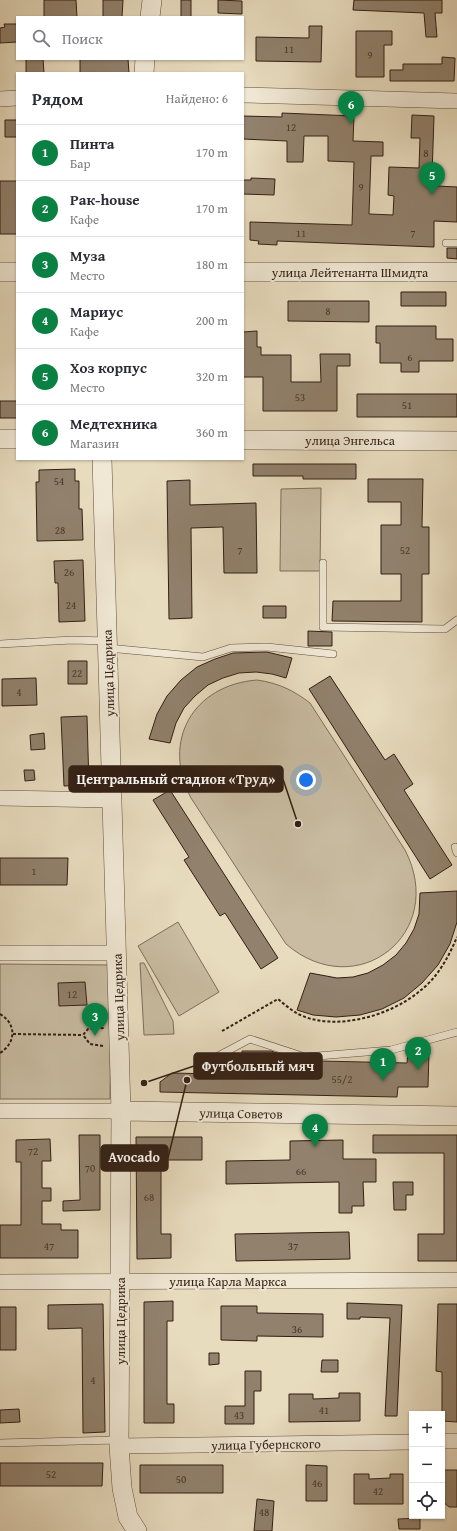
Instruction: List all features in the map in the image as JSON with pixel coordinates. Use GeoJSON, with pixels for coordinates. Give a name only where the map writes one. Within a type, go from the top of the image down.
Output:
{"type":"FeatureCollection","features":[{"type":"Feature","properties":{"kind":"street"},"geometry":{"type":"LineString","coordinates":[[150,16],[152,0]]}},
{"type":"Feature","properties":{"kind":"street"},"geometry":{"type":"LineString","coordinates":[[144,72],[146,60]]}},
{"type":"Feature","properties":{"kind":"street"},"geometry":{"type":"LineString","coordinates":[[244,95],[457,101]]}},
{"type":"Feature","properties":{"kind":"street"},"geometry":{"type":"LineString","coordinates":[[0,99],[16,98]]}},
{"type":"Feature","properties":{"kind":"street"},"geometry":{"type":"LineString","coordinates":[[0,272],[16,272]]}},
{"type":"Feature","properties":{"kind":"street","name":"улица Лейтенанта Шмидта"},"geometry":{"type":"LineString","coordinates":[[244,272],[457,272]]}},
{"type":"Feature","properties":{"kind":"street"},"geometry":{"type":"LineString","coordinates":[[0,439],[16,439]]}},
{"type":"Feature","properties":{"kind":"street","name":"улица Энгельса"},"geometry":{"type":"LineString","coordinates":[[244,440],[457,441]]}},
{"type":"Feature","properties":{"kind":"street","name":"улица Цедрика"},"geometry":{"type":"LineString","coordinates":[[102,460],[121,1111],[119,1443],[122,1488],[128,1517],[137,1531]]}},
{"type":"Feature","properties":{"kind":"street"},"geometry":{"type":"LineString","coordinates":[[0,798],[112,800]]}},
{"type":"Feature","properties":{"kind":"street"},"geometry":{"type":"LineString","coordinates":[[0,953],[117,953]]}},
{"type":"Feature","properties":{"kind":"street","name":"улица Советов"},"geometry":{"type":"LineString","coordinates":[[0,1111],[121,1111],[457,1116]]}},
{"type":"Feature","properties":{"kind":"street","name":"улица Карла Маркса"},"geometry":{"type":"LineString","coordinates":[[0,1282],[457,1280]]}},
{"type":"Feature","properties":{"kind":"street"},"geometry":{"type":"LineString","coordinates":[[445,1441],[457,1441]]}},
{"type":"Feature","properties":{"kind":"street","name":"улица Губернского"},"geometry":{"type":"LineString","coordinates":[[119,1443],[409,1442]]}},
{"type":"Feature","properties":{"kind":"lane"},"geometry":{"type":"LineString","coordinates":[[446,242],[457,243]]}},
{"type":"Feature","properties":{"kind":"lane"},"geometry":{"type":"LineString","coordinates":[[323,563],[323,627],[445,629],[457,620]]}},
{"type":"Feature","properties":{"kind":"lane"},"geometry":{"type":"LineString","coordinates":[[0,644],[72,640],[203,657],[231,648],[267,647],[333,654]]}},
{"type":"Feature","properties":{"kind":"lane"},"geometry":{"type":"LineString","coordinates":[[218,1056],[250,1039],[305,1057],[391,1050],[457,1032]]}},
{"type":"Feature","properties":{"kind":"lane"},"geometry":{"type":"LineString","coordinates":[[0,1444],[119,1443]]}},
{"type":"Feature","properties":{"kind":"path"},"geometry":{"type":"LineString","coordinates":[[222,1031],[278,999],[298,1014],[325,1021],[357,1021],[378,1015],[403,1003],[422,990],[438,972],[450,955],[457,937]]}},
{"type":"Feature","properties":{"kind":"path"},"geometry":{"type":"LineString","coordinates":[[0,1014],[7,1019],[12,1026],[13,1034],[9,1046],[0,1054]]}},
{"type":"Feature","properties":{"kind":"path"},"geometry":{"type":"LineString","coordinates":[[83,1035],[88,1029],[107,1028]]}},
{"type":"Feature","properties":{"kind":"path"},"geometry":{"type":"LineString","coordinates":[[13,1034],[83,1035]]}},
{"type":"Feature","properties":{"kind":"path"},"geometry":{"type":"LineString","coordinates":[[83,1035],[85,1040],[90,1044],[108,1046]]}},
{"type":"Feature","properties":{"kind":"shaded area"},"geometry":{"type":"Polygon","coordinates":[[[321,488],[320,571],[280,571],[281,489],[321,488]]]}},
{"type":"Feature","properties":{"kind":"shaded area"},"geometry":{"type":"Polygon","coordinates":[[[257,680],[272,683],[285,688],[298,694],[310,703],[405,850],[415,880],[415,908],[405,932],[388,951],[366,963],[341,967],[313,961],[286,944],[191,798],[183,777],[180,756],[182,737],[189,720],[200,705],[215,693],[235,684],[257,680]]]}},
{"type":"Feature","properties":{"kind":"shaded area"},"geometry":{"type":"Polygon","coordinates":[[[178,922],[219,992],[179,1016],[138,946],[178,922]]]}},
{"type":"Feature","properties":{"kind":"shaded area"},"geometry":{"type":"Polygon","coordinates":[[[140,963],[144,963],[173,1021],[174,1034],[144,1035],[140,963]]]}},
{"type":"Feature","properties":{"kind":"shaded area"},"geometry":{"type":"Polygon","coordinates":[[[0,964],[111,965],[110,1099],[0,1099],[0,964]]]}},
{"type":"Feature","properties":{"kind":"building"},"geometry":{"type":"Polygon","coordinates":[[[44,0],[76,0],[77,16],[44,16],[44,0]]]}},
{"type":"Feature","properties":{"kind":"building"},"geometry":{"type":"Polygon","coordinates":[[[103,0],[123,0],[122,16],[103,16],[103,0]]]}},
{"type":"Feature","properties":{"kind":"building"},"geometry":{"type":"Polygon","coordinates":[[[181,0],[191,0],[191,16],[181,16],[181,0]]]}},
{"type":"Feature","properties":{"kind":"building"},"geometry":{"type":"Polygon","coordinates":[[[218,0],[242,1],[242,14],[218,13],[218,0]]]}},
{"type":"Feature","properties":{"kind":"building"},"geometry":{"type":"Polygon","coordinates":[[[354,0],[442,0],[442,13],[435,13],[437,37],[426,37],[424,13],[353,10],[354,0]]]}},
{"type":"Feature","properties":{"kind":"building"},"geometry":{"type":"Polygon","coordinates":[[[4,24],[16,24],[16,42],[0,43],[0,28],[5,27],[4,24]]]}},
{"type":"Feature","properties":{"kind":"building"},"geometry":{"type":"Polygon","coordinates":[[[309,26],[322,26],[321,62],[256,61],[256,37],[309,38],[309,26]]]}},
{"type":"Feature","properties":{"kind":"building"},"geometry":{"type":"Polygon","coordinates":[[[356,31],[392,31],[392,45],[384,45],[384,77],[356,77],[356,31]]]}},
{"type":"Feature","properties":{"kind":"building"},"geometry":{"type":"Polygon","coordinates":[[[442,57],[455,58],[454,81],[390,81],[390,70],[403,70],[403,64],[442,64],[442,57]]]}},
{"type":"Feature","properties":{"kind":"building"},"geometry":{"type":"Polygon","coordinates":[[[26,60],[43,60],[44,72],[26,72],[26,60]]]}},
{"type":"Feature","properties":{"kind":"building"},"geometry":{"type":"Polygon","coordinates":[[[80,60],[128,60],[129,72],[80,72],[80,60]]]}},
{"type":"Feature","properties":{"kind":"building"},"geometry":{"type":"Polygon","coordinates":[[[282,113],[354,116],[353,141],[383,142],[383,156],[371,156],[369,214],[393,215],[394,196],[388,195],[389,167],[419,168],[420,138],[411,138],[412,115],[434,116],[432,176],[437,176],[437,186],[457,187],[457,222],[434,221],[434,247],[277,241],[277,245],[258,244],[259,241],[250,240],[250,222],[352,225],[354,162],[328,161],[328,136],[304,136],[303,162],[287,162],[287,141],[244,139],[244,116],[282,117],[282,113]]]}},
{"type":"Feature","properties":{"kind":"building"},"geometry":{"type":"Polygon","coordinates":[[[5,120],[16,120],[16,137],[5,137],[5,120]]]}},
{"type":"Feature","properties":{"kind":"building"},"geometry":{"type":"Polygon","coordinates":[[[251,178],[275,179],[274,195],[244,194],[244,180],[251,180],[251,178]]]}},
{"type":"Feature","properties":{"kind":"building"},"geometry":{"type":"Polygon","coordinates":[[[0,181],[16,181],[16,234],[0,234],[0,181]]]}},
{"type":"Feature","properties":{"kind":"building"},"geometry":{"type":"Polygon","coordinates":[[[447,248],[457,248],[457,259],[447,258],[447,248]]]}},
{"type":"Feature","properties":{"kind":"building"},"geometry":{"type":"Polygon","coordinates":[[[401,292],[446,292],[446,306],[401,306],[401,292]]]}},
{"type":"Feature","properties":{"kind":"building"},"geometry":{"type":"Polygon","coordinates":[[[288,301],[369,301],[369,322],[288,321],[288,301]]]}},
{"type":"Feature","properties":{"kind":"building"},"geometry":{"type":"Polygon","coordinates":[[[376,326],[436,326],[436,339],[453,339],[453,361],[419,361],[419,372],[401,372],[401,363],[380,363],[380,343],[376,343],[376,326]]]}},
{"type":"Feature","properties":{"kind":"building"},"geometry":{"type":"Polygon","coordinates":[[[257,331],[257,347],[261,347],[261,355],[291,355],[291,382],[321,382],[320,354],[350,354],[350,366],[337,366],[337,411],[263,411],[263,377],[244,377],[244,332],[257,331]]]}},
{"type":"Feature","properties":{"kind":"building"},"geometry":{"type":"Polygon","coordinates":[[[357,394],[457,394],[457,417],[357,417],[357,394]]]}},
{"type":"Feature","properties":{"kind":"building"},"geometry":{"type":"Polygon","coordinates":[[[0,401],[16,401],[16,418],[0,418],[0,401]]]}},
{"type":"Feature","properties":{"kind":"building"},"geometry":{"type":"Polygon","coordinates":[[[253,464],[356,464],[356,479],[303,479],[303,476],[253,476],[253,464]]]}},
{"type":"Feature","properties":{"kind":"building"},"geometry":{"type":"Polygon","coordinates":[[[75,469],[75,481],[79,481],[79,509],[82,509],[83,540],[37,541],[36,482],[39,482],[39,470],[75,469]]]}},
{"type":"Feature","properties":{"kind":"building"},"geometry":{"type":"Polygon","coordinates":[[[368,479],[423,479],[422,527],[429,527],[429,574],[422,574],[422,622],[332,621],[333,601],[401,601],[401,574],[381,574],[381,525],[401,525],[401,502],[368,502],[368,479]]]}},
{"type":"Feature","properties":{"kind":"building"},"geometry":{"type":"Polygon","coordinates":[[[190,480],[190,505],[256,503],[257,573],[224,573],[223,527],[191,528],[192,618],[169,619],[167,481],[190,480]]]}},
{"type":"Feature","properties":{"kind":"building"},"geometry":{"type":"Polygon","coordinates":[[[83,560],[85,621],[59,622],[58,583],[55,583],[54,561],[83,560]]]}},
{"type":"Feature","properties":{"kind":"building"},"geometry":{"type":"Polygon","coordinates":[[[263,606],[286,606],[286,618],[263,618],[263,606]]]}},
{"type":"Feature","properties":{"kind":"building"},"geometry":{"type":"Polygon","coordinates":[[[308,631],[332,632],[332,646],[308,646],[308,631]]]}},
{"type":"Feature","properties":{"kind":"building"},"geometry":{"type":"Polygon","coordinates":[[[267,652],[292,658],[286,678],[256,672],[239,673],[223,678],[208,685],[184,708],[176,723],[170,743],[149,739],[157,714],[167,696],[181,680],[197,667],[233,653],[267,652]]]}},
{"type":"Feature","properties":{"kind":"building"},"geometry":{"type":"Polygon","coordinates":[[[68,661],[87,661],[87,684],[68,684],[68,661]]]}},
{"type":"Feature","properties":{"kind":"building"},"geometry":{"type":"Polygon","coordinates":[[[330,676],[385,760],[394,754],[413,784],[404,790],[452,865],[430,879],[309,689],[330,676]]]}},
{"type":"Feature","properties":{"kind":"building"},"geometry":{"type":"Polygon","coordinates":[[[36,678],[37,705],[2,706],[2,679],[36,678]]]}},
{"type":"Feature","properties":{"kind":"building"},"geometry":{"type":"Polygon","coordinates":[[[87,716],[89,785],[64,786],[61,717],[87,716]]]}},
{"type":"Feature","properties":{"kind":"building"},"geometry":{"type":"Polygon","coordinates":[[[44,733],[45,749],[31,750],[30,735],[44,733]]]}},
{"type":"Feature","properties":{"kind":"building"},"geometry":{"type":"Polygon","coordinates":[[[24,770],[34,770],[35,780],[25,781],[24,770]]]}},
{"type":"Feature","properties":{"kind":"building"},"geometry":{"type":"Polygon","coordinates":[[[170,790],[278,958],[261,969],[225,913],[220,916],[184,860],[189,857],[153,800],[170,790]]]}},
{"type":"Feature","properties":{"kind":"building"},"geometry":{"type":"Polygon","coordinates":[[[0,858],[68,858],[67,885],[0,885],[0,858]]]}},
{"type":"Feature","properties":{"kind":"building"},"geometry":{"type":"Polygon","coordinates":[[[457,891],[457,922],[450,944],[438,965],[422,983],[404,998],[382,1009],[360,1015],[336,1017],[313,1015],[297,1010],[310,973],[337,978],[353,977],[368,973],[383,965],[396,955],[406,943],[414,929],[419,914],[420,893],[457,891]]]}},
{"type":"Feature","properties":{"kind":"building"},"geometry":{"type":"Polygon","coordinates":[[[85,982],[87,1005],[59,1006],[58,983],[85,982]]]}},
{"type":"Feature","properties":{"kind":"building"},"geometry":{"type":"Polygon","coordinates":[[[242,1051],[271,1051],[277,1053],[277,1060],[407,1063],[408,1052],[429,1052],[428,1087],[398,1087],[397,1097],[160,1092],[160,1082],[172,1073],[216,1074],[216,1067],[242,1067],[242,1051]]]}},
{"type":"Feature","properties":{"kind":"building"},"geometry":{"type":"Polygon","coordinates":[[[79,1135],[100,1135],[100,1210],[63,1211],[63,1201],[80,1200],[79,1135]]]}},
{"type":"Feature","properties":{"kind":"building"},"geometry":{"type":"Polygon","coordinates":[[[373,1135],[457,1135],[457,1261],[418,1261],[418,1234],[444,1234],[444,1153],[373,1153],[373,1135]]]}},
{"type":"Feature","properties":{"kind":"building"},"geometry":{"type":"Polygon","coordinates":[[[136,1137],[202,1137],[202,1160],[161,1160],[161,1234],[171,1234],[171,1258],[137,1259],[136,1137]]]}},
{"type":"Feature","properties":{"kind":"building"},"geometry":{"type":"Polygon","coordinates":[[[50,1139],[51,1161],[42,1161],[42,1188],[51,1188],[51,1201],[42,1201],[42,1224],[61,1224],[61,1230],[78,1230],[78,1258],[0,1258],[0,1225],[21,1225],[21,1162],[16,1162],[16,1140],[50,1139]]]}},
{"type":"Feature","properties":{"kind":"building"},"geometry":{"type":"Polygon","coordinates":[[[343,1140],[343,1159],[376,1159],[376,1182],[363,1182],[364,1206],[352,1206],[352,1213],[339,1213],[339,1182],[226,1184],[226,1161],[290,1160],[290,1141],[343,1140]]]}},
{"type":"Feature","properties":{"kind":"building"},"geometry":{"type":"Polygon","coordinates":[[[393,1182],[413,1182],[413,1195],[406,1195],[406,1210],[394,1210],[393,1182]]]}},
{"type":"Feature","properties":{"kind":"building"},"geometry":{"type":"Polygon","coordinates":[[[349,1232],[350,1259],[236,1261],[235,1234],[349,1232]]]}},
{"type":"Feature","properties":{"kind":"building"},"geometry":{"type":"Polygon","coordinates":[[[173,1301],[173,1321],[167,1321],[167,1404],[174,1404],[174,1423],[144,1423],[144,1302],[173,1301]]]}},
{"type":"Feature","properties":{"kind":"building"},"geometry":{"type":"Polygon","coordinates":[[[347,1303],[402,1305],[397,1416],[385,1416],[390,1318],[360,1317],[360,1319],[347,1319],[347,1303]]]}},
{"type":"Feature","properties":{"kind":"building"},"geometry":{"type":"Polygon","coordinates":[[[103,1304],[105,1432],[83,1433],[82,1328],[48,1329],[48,1305],[103,1304]]]}},
{"type":"Feature","properties":{"kind":"building"},"geometry":{"type":"Polygon","coordinates":[[[438,1304],[457,1304],[457,1422],[445,1421],[445,1411],[442,1411],[442,1372],[436,1371],[438,1304]]]}},
{"type":"Feature","properties":{"kind":"building"},"geometry":{"type":"Polygon","coordinates":[[[221,1306],[257,1306],[257,1313],[323,1314],[323,1337],[257,1336],[257,1341],[221,1340],[221,1306]]]}},
{"type":"Feature","properties":{"kind":"building"},"geometry":{"type":"Polygon","coordinates":[[[0,1307],[16,1307],[16,1350],[0,1350],[0,1307]]]}},
{"type":"Feature","properties":{"kind":"building"},"geometry":{"type":"Polygon","coordinates":[[[209,1353],[219,1353],[219,1364],[209,1365],[209,1353]]]}},
{"type":"Feature","properties":{"kind":"building"},"geometry":{"type":"Polygon","coordinates":[[[322,1360],[338,1360],[338,1372],[321,1372],[322,1360]]]}},
{"type":"Feature","properties":{"kind":"building"},"geometry":{"type":"Polygon","coordinates":[[[245,1371],[261,1371],[261,1391],[254,1391],[254,1424],[225,1424],[225,1406],[245,1406],[245,1371]]]}},
{"type":"Feature","properties":{"kind":"building"},"geometry":{"type":"Polygon","coordinates":[[[339,1393],[360,1393],[360,1421],[289,1422],[289,1394],[313,1394],[313,1399],[339,1398],[339,1393]]]}},
{"type":"Feature","properties":{"kind":"building"},"geometry":{"type":"Polygon","coordinates":[[[19,1409],[20,1422],[0,1423],[0,1410],[19,1409]]]}},
{"type":"Feature","properties":{"kind":"building"},"geometry":{"type":"Polygon","coordinates":[[[0,1463],[103,1463],[102,1486],[0,1486],[0,1463]]]}},
{"type":"Feature","properties":{"kind":"building"},"geometry":{"type":"Polygon","coordinates":[[[140,1465],[223,1465],[223,1493],[140,1493],[140,1465]]]}},
{"type":"Feature","properties":{"kind":"building"},"geometry":{"type":"Polygon","coordinates":[[[306,1465],[327,1466],[327,1501],[306,1501],[306,1465]]]}},
{"type":"Feature","properties":{"kind":"building"},"geometry":{"type":"Polygon","coordinates":[[[445,1470],[457,1470],[457,1507],[449,1507],[445,1504],[445,1470]]]}},
{"type":"Feature","properties":{"kind":"building"},"geometry":{"type":"Polygon","coordinates":[[[354,1474],[369,1474],[369,1479],[390,1478],[390,1474],[403,1474],[403,1504],[354,1504],[354,1474]]]}},
{"type":"Feature","properties":{"kind":"building"},"geometry":{"type":"Polygon","coordinates":[[[257,1499],[274,1501],[272,1531],[254,1531],[257,1499]]]}},
{"type":"Feature","properties":{"kind":"building"},"geometry":{"type":"Polygon","coordinates":[[[398,1519],[420,1519],[420,1529],[399,1529],[398,1519]]]}},
{"type":"Feature","properties":{"kind":"place","name":"Медтехника"},"geometry":{"type":"Point","coordinates":[351,124]}},
{"type":"Feature","properties":{"kind":"place","name":"Хоз корпус"},"geometry":{"type":"Point","coordinates":[432,195]}},
{"type":"Feature","properties":{"kind":"place","name":"Центральный стадион «Труд»"},"geometry":{"type":"Point","coordinates":[298,824]}},
{"type":"Feature","properties":{"kind":"place","name":"Муза"},"geometry":{"type":"Point","coordinates":[95,1036]}},
{"type":"Feature","properties":{"kind":"place","name":"Рак-house"},"geometry":{"type":"Point","coordinates":[418,1070]}},
{"type":"Feature","properties":{"kind":"place","name":"Avocado"},"geometry":{"type":"Point","coordinates":[187,1080]}},
{"type":"Feature","properties":{"kind":"place","name":"Пинта"},"geometry":{"type":"Point","coordinates":[383,1081]}},
{"type":"Feature","properties":{"kind":"place","name":"Футбольный мяч"},"geometry":{"type":"Point","coordinates":[144,1083]}},
{"type":"Feature","properties":{"kind":"place","name":"Мариус"},"geometry":{"type":"Point","coordinates":[315,1147]}}]}
